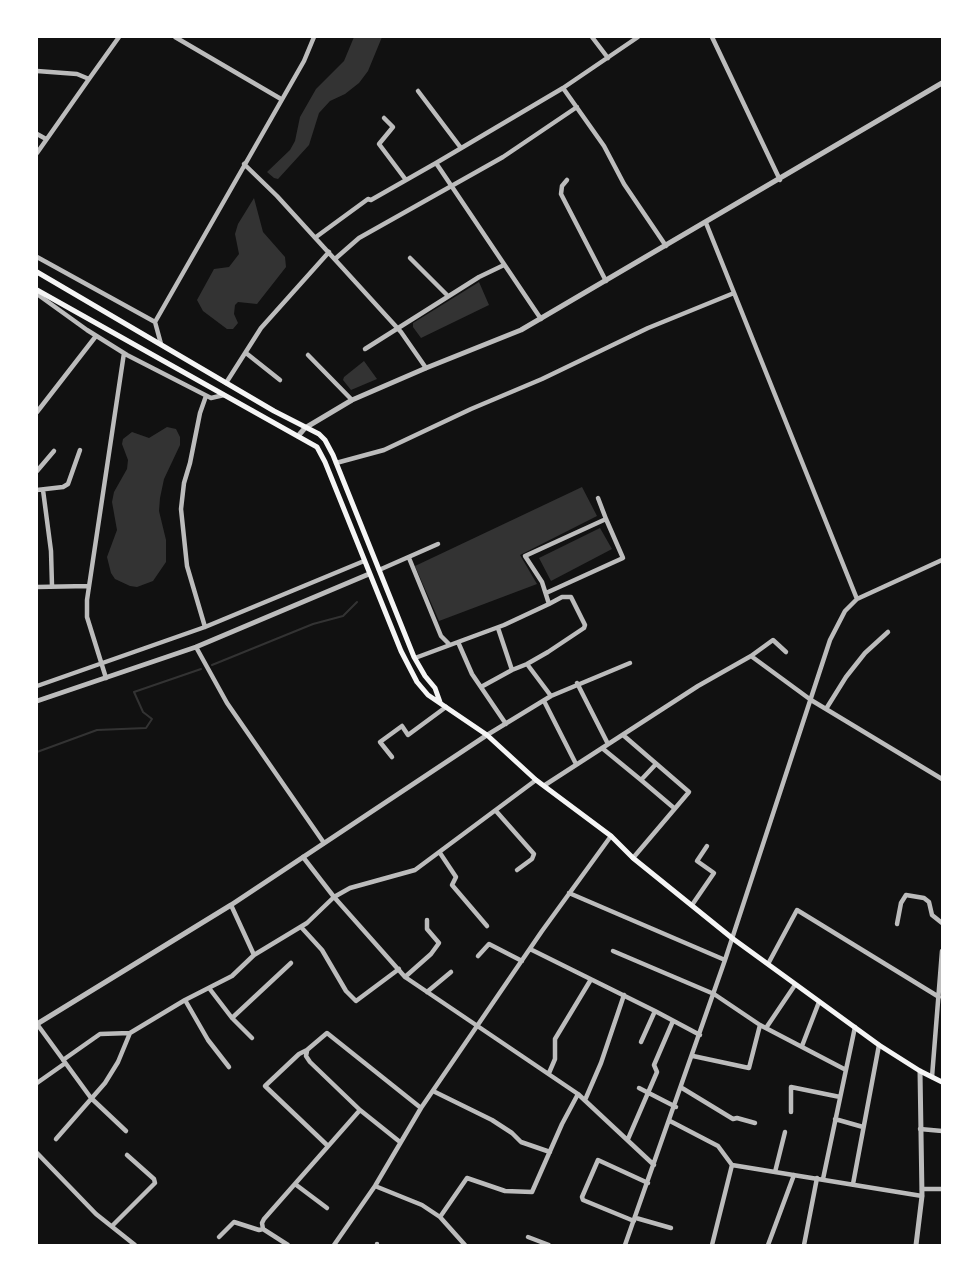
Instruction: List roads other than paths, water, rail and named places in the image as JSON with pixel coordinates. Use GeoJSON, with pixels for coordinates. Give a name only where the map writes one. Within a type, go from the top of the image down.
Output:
{"type":"FeatureCollection","features":[{"type":"Feature","properties":{"kind":"main road"},"geometry":{"type":"LineString","coordinates":[[37,272],[304,428],[319,434],[325,440],[415,659],[435,688],[440,702]]}},
{"type":"Feature","properties":{"kind":"main road"},"geometry":{"type":"LineString","coordinates":[[37,292],[312,443],[321,453],[408,667],[428,695],[488,735],[536,780],[611,836],[633,858],[732,938],[879,1045],[942,1082]]}},
{"type":"Feature","properties":{"kind":"street"},"geometry":{"type":"LineString","coordinates":[[37,153],[119,37]]}},
{"type":"Feature","properties":{"kind":"street"},"geometry":{"type":"LineString","coordinates":[[175,37],[281,99]]}},
{"type":"Feature","properties":{"kind":"street"},"geometry":{"type":"LineString","coordinates":[[161,344],[155,322],[304,61],[314,37]]}},
{"type":"Feature","properties":{"kind":"street"},"geometry":{"type":"LineString","coordinates":[[592,37],[608,58]]}},
{"type":"Feature","properties":{"kind":"street"},"geometry":{"type":"LineString","coordinates":[[316,237],[368,199],[436,163],[563,88],[638,37]]}},
{"type":"Feature","properties":{"kind":"street"},"geometry":{"type":"LineString","coordinates":[[712,37],[780,180]]}},
{"type":"Feature","properties":{"kind":"street"},"geometry":{"type":"LineString","coordinates":[[37,71],[77,74],[89,79]]}},
{"type":"Feature","properties":{"kind":"street"},"geometry":{"type":"LineString","coordinates":[[298,436],[304,428],[352,400],[521,330],[942,83]]}},
{"type":"Feature","properties":{"kind":"street"},"geometry":{"type":"LineString","coordinates":[[563,88],[604,146],[624,184],[666,246]]}},
{"type":"Feature","properties":{"kind":"street"},"geometry":{"type":"LineString","coordinates":[[418,91],[461,148]]}},
{"type":"Feature","properties":{"kind":"street"},"geometry":{"type":"LineString","coordinates":[[335,258],[359,238],[503,157],[577,107]]}},
{"type":"Feature","properties":{"kind":"street"},"geometry":{"type":"LineString","coordinates":[[384,118],[393,127],[379,144],[406,180]]}},
{"type":"Feature","properties":{"kind":"street"},"geometry":{"type":"LineString","coordinates":[[37,134],[46,139]]}},
{"type":"Feature","properties":{"kind":"street"},"geometry":{"type":"LineString","coordinates":[[436,163],[541,319]]}},
{"type":"Feature","properties":{"kind":"street"},"geometry":{"type":"LineString","coordinates":[[244,164],[329,251],[415,349],[426,368]]}},
{"type":"Feature","properties":{"kind":"street"},"geometry":{"type":"LineString","coordinates":[[567,180],[562,186],[561,194],[606,281]]}},
{"type":"Feature","properties":{"kind":"street"},"geometry":{"type":"LineString","coordinates":[[706,223],[857,599]]}},
{"type":"Feature","properties":{"kind":"street"},"geometry":{"type":"LineString","coordinates":[[226,383],[261,328],[329,251]]}},
{"type":"Feature","properties":{"kind":"street"},"geometry":{"type":"LineString","coordinates":[[37,257],[155,322]]}},
{"type":"Feature","properties":{"kind":"street"},"geometry":{"type":"LineString","coordinates":[[410,258],[448,296]]}},
{"type":"Feature","properties":{"kind":"street"},"geometry":{"type":"LineString","coordinates":[[365,349],[399,330],[448,296],[504,265]]}},
{"type":"Feature","properties":{"kind":"street"},"geometry":{"type":"LineString","coordinates":[[37,292],[96,336],[124,353],[206,396],[211,398],[224,395]]}},
{"type":"Feature","properties":{"kind":"street"},"geometry":{"type":"LineString","coordinates":[[336,463],[384,450],[648,328],[734,293]]}},
{"type":"Feature","properties":{"kind":"street"},"geometry":{"type":"LineString","coordinates":[[37,412],[96,336]]}},
{"type":"Feature","properties":{"kind":"street"},"geometry":{"type":"LineString","coordinates":[[106,678],[87,617],[88,586],[124,353]]}},
{"type":"Feature","properties":{"kind":"street"},"geometry":{"type":"LineString","coordinates":[[246,353],[280,380]]}},
{"type":"Feature","properties":{"kind":"street"},"geometry":{"type":"LineString","coordinates":[[308,355],[352,400]]}},
{"type":"Feature","properties":{"kind":"street"},"geometry":{"type":"LineString","coordinates":[[158,371],[163,362]]}},
{"type":"Feature","properties":{"kind":"street"},"geometry":{"type":"LineString","coordinates":[[205,627],[187,566],[181,509],[184,483],[206,396]]}},
{"type":"Feature","properties":{"kind":"street"},"geometry":{"type":"LineString","coordinates":[[52,586],[51,551],[40,490],[68,484],[80,450]]}},
{"type":"Feature","properties":{"kind":"street"},"geometry":{"type":"LineString","coordinates":[[37,471],[54,451]]}},
{"type":"Feature","properties":{"kind":"street"},"geometry":{"type":"LineString","coordinates":[[546,593],[623,558],[598,498]]}},
{"type":"Feature","properties":{"kind":"street"},"geometry":{"type":"LineString","coordinates":[[549,604],[542,582],[525,556],[606,519]]}},
{"type":"Feature","properties":{"kind":"street"},"geometry":{"type":"LineString","coordinates":[[379,570],[438,544]]}},
{"type":"Feature","properties":{"kind":"street"},"geometry":{"type":"LineString","coordinates":[[409,558],[430,614],[441,636],[450,645]]}},
{"type":"Feature","properties":{"kind":"street"},"geometry":{"type":"LineString","coordinates":[[625,1245],[676,1107],[830,640],[845,611],[857,599],[942,560]]}},
{"type":"Feature","properties":{"kind":"street"},"geometry":{"type":"LineString","coordinates":[[37,686],[205,627],[364,561]]}},
{"type":"Feature","properties":{"kind":"street"},"geometry":{"type":"LineString","coordinates":[[37,701],[196,648],[369,574]]}},
{"type":"Feature","properties":{"kind":"street"},"geometry":{"type":"LineString","coordinates":[[37,587],[88,586]]}},
{"type":"Feature","properties":{"kind":"street"},"geometry":{"type":"LineString","coordinates":[[415,659],[498,628],[562,597],[571,597],[584,628],[548,652],[481,687]]}},
{"type":"Feature","properties":{"kind":"street"},"geometry":{"type":"LineString","coordinates":[[498,628],[512,670]]}},
{"type":"Feature","properties":{"kind":"street"},"geometry":{"type":"LineString","coordinates":[[826,709],[865,653],[888,632]]}},
{"type":"Feature","properties":{"kind":"street"},"geometry":{"type":"LineString","coordinates":[[545,785],[774,640],[786,652]]}},
{"type":"Feature","properties":{"kind":"street"},"geometry":{"type":"LineString","coordinates":[[458,642],[472,674],[506,724]]}},
{"type":"Feature","properties":{"kind":"street"},"geometry":{"type":"LineString","coordinates":[[196,648],[227,703],[324,843]]}},
{"type":"Feature","properties":{"kind":"street"},"geometry":{"type":"LineString","coordinates":[[751,656],[826,709],[942,779]]}},
{"type":"Feature","properties":{"kind":"street"},"geometry":{"type":"LineString","coordinates":[[126,1131],[91,1098],[37,1024],[231,905],[551,696],[630,663]]}},
{"type":"Feature","properties":{"kind":"street"},"geometry":{"type":"LineString","coordinates":[[527,664],[551,696]]}},
{"type":"Feature","properties":{"kind":"street"},"geometry":{"type":"LineString","coordinates":[[577,683],[608,744]]}},
{"type":"Feature","properties":{"kind":"street"},"geometry":{"type":"LineString","coordinates":[[544,701],[576,764]]}},
{"type":"Feature","properties":{"kind":"street"},"geometry":{"type":"LineString","coordinates":[[393,757],[380,742],[402,726],[408,735],[446,707]]}},
{"type":"Feature","properties":{"kind":"street"},"geometry":{"type":"LineString","coordinates":[[623,735],[689,792],[633,858]]}},
{"type":"Feature","properties":{"kind":"street"},"geometry":{"type":"LineString","coordinates":[[602,748],[674,808]]}},
{"type":"Feature","properties":{"kind":"street"},"geometry":{"type":"LineString","coordinates":[[641,780],[656,764]]}},
{"type":"Feature","properties":{"kind":"street"},"geometry":{"type":"LineString","coordinates":[[56,1139],[105,1083],[131,1034],[185,1000],[232,976],[254,955],[301,927],[334,897],[350,888],[415,870],[536,780]]}},
{"type":"Feature","properties":{"kind":"street"},"geometry":{"type":"LineString","coordinates":[[496,811],[534,854],[517,870]]}},
{"type":"Feature","properties":{"kind":"street"},"geometry":{"type":"LineString","coordinates":[[334,1245],[375,1186],[421,1108],[611,836]]}},
{"type":"Feature","properties":{"kind":"street"},"geometry":{"type":"LineString","coordinates":[[692,905],[714,873],[697,861],[708,846]]}},
{"type":"Feature","properties":{"kind":"street"},"geometry":{"type":"LineString","coordinates":[[440,853],[456,877],[452,885],[486,926]]}},
{"type":"Feature","properties":{"kind":"street"},"geometry":{"type":"LineString","coordinates":[[303,856],[334,897],[405,977],[578,1094],[655,1165]]}},
{"type":"Feature","properties":{"kind":"street"},"geometry":{"type":"LineString","coordinates":[[569,893],[725,960]]}},
{"type":"Feature","properties":{"kind":"street"},"geometry":{"type":"LineString","coordinates":[[897,924],[901,903],[906,895],[924,898],[929,902],[932,915],[942,923]]}},
{"type":"Feature","properties":{"kind":"street"},"geometry":{"type":"LineString","coordinates":[[231,905],[254,955]]}},
{"type":"Feature","properties":{"kind":"street"},"geometry":{"type":"LineString","coordinates":[[768,964],[797,910],[939,997]]}},
{"type":"Feature","properties":{"kind":"street"},"geometry":{"type":"LineString","coordinates":[[405,977],[431,954],[439,943],[428,929],[427,920]]}},
{"type":"Feature","properties":{"kind":"street"},"geometry":{"type":"LineString","coordinates":[[301,927],[322,950],[346,991],[356,1001],[400,969]]}},
{"type":"Feature","properties":{"kind":"street"},"geometry":{"type":"LineString","coordinates":[[478,956],[489,944],[522,961]]}},
{"type":"Feature","properties":{"kind":"street"},"geometry":{"type":"LineString","coordinates":[[530,949],[700,1035]]}},
{"type":"Feature","properties":{"kind":"street"},"geometry":{"type":"LineString","coordinates":[[613,951],[713,994],[760,1025],[846,1070]]}},
{"type":"Feature","properties":{"kind":"street"},"geometry":{"type":"LineString","coordinates":[[932,1077],[942,951]]}},
{"type":"Feature","properties":{"kind":"street"},"geometry":{"type":"LineString","coordinates":[[232,1018],[291,962]]}},
{"type":"Feature","properties":{"kind":"street"},"geometry":{"type":"LineString","coordinates":[[427,992],[451,972]]}},
{"type":"Feature","properties":{"kind":"street"},"geometry":{"type":"LineString","coordinates":[[548,1073],[555,1059],[555,1039],[590,981]]}},
{"type":"Feature","properties":{"kind":"street"},"geometry":{"type":"LineString","coordinates":[[766,1028],[795,985]]}},
{"type":"Feature","properties":{"kind":"street"},"geometry":{"type":"LineString","coordinates":[[209,988],[232,1018],[252,1038]]}},
{"type":"Feature","properties":{"kind":"street"},"geometry":{"type":"LineString","coordinates":[[585,1100],[601,1063],[624,995]]}},
{"type":"Feature","properties":{"kind":"street"},"geometry":{"type":"LineString","coordinates":[[185,1000],[208,1040],[229,1067]]}},
{"type":"Feature","properties":{"kind":"street"},"geometry":{"type":"LineString","coordinates":[[802,1046],[820,1002]]}},
{"type":"Feature","properties":{"kind":"street"},"geometry":{"type":"LineString","coordinates":[[641,1042],[655,1011]]}},
{"type":"Feature","properties":{"kind":"street"},"geometry":{"type":"LineString","coordinates":[[628,1139],[657,1072],[654,1065],[673,1021]]}},
{"type":"Feature","properties":{"kind":"street"},"geometry":{"type":"LineString","coordinates":[[693,1056],[749,1068],[760,1025]]}},
{"type":"Feature","properties":{"kind":"street"},"geometry":{"type":"LineString","coordinates":[[804,1245],[855,1027]]}},
{"type":"Feature","properties":{"kind":"street"},"geometry":{"type":"LineString","coordinates":[[328,1146],[265,1086],[327,1032],[421,1108]]}},
{"type":"Feature","properties":{"kind":"street"},"geometry":{"type":"LineString","coordinates":[[37,1083],[59,1070],[63,1062],[100,1034],[131,1034]]}},
{"type":"Feature","properties":{"kind":"street"},"geometry":{"type":"LineString","coordinates":[[853,1184],[879,1045]]}},
{"type":"Feature","properties":{"kind":"street"},"geometry":{"type":"LineString","coordinates":[[307,1051],[306,1056],[310,1062],[360,1110],[400,1142]]}},
{"type":"Feature","properties":{"kind":"street"},"geometry":{"type":"LineString","coordinates":[[916,1245],[921,1192],[920,1071]]}},
{"type":"Feature","properties":{"kind":"street"},"geometry":{"type":"LineString","coordinates":[[792,1112],[791,1087],[840,1097]]}},
{"type":"Feature","properties":{"kind":"street"},"geometry":{"type":"LineString","coordinates":[[639,1088],[676,1107]]}},
{"type":"Feature","properties":{"kind":"street"},"geometry":{"type":"LineString","coordinates":[[682,1088],[733,1119],[755,1123]]}},
{"type":"Feature","properties":{"kind":"street"},"geometry":{"type":"LineString","coordinates":[[433,1091],[492,1120],[513,1133],[521,1142],[550,1152]]}},
{"type":"Feature","properties":{"kind":"street"},"geometry":{"type":"LineString","coordinates":[[440,1217],[467,1178],[505,1191],[532,1192],[578,1094]]}},
{"type":"Feature","properties":{"kind":"street"},"geometry":{"type":"LineString","coordinates":[[263,1229],[264,1219],[360,1110]]}},
{"type":"Feature","properties":{"kind":"street"},"geometry":{"type":"LineString","coordinates":[[835,1119],[863,1127]]}},
{"type":"Feature","properties":{"kind":"street"},"geometry":{"type":"LineString","coordinates":[[670,1121],[718,1146],[732,1165],[921,1192],[942,1189]]}},
{"type":"Feature","properties":{"kind":"street"},"geometry":{"type":"LineString","coordinates":[[920,1129],[942,1131]]}},
{"type":"Feature","properties":{"kind":"street"},"geometry":{"type":"LineString","coordinates":[[775,1172],[785,1132]]}},
{"type":"Feature","properties":{"kind":"street"},"geometry":{"type":"LineString","coordinates":[[37,1153],[87,1205],[135,1245]]}},
{"type":"Feature","properties":{"kind":"street"},"geometry":{"type":"LineString","coordinates":[[112,1226],[155,1183],[154,1179],[127,1155]]}},
{"type":"Feature","properties":{"kind":"street"},"geometry":{"type":"LineString","coordinates":[[648,1183],[598,1160],[582,1197],[583,1200],[635,1219],[671,1228]]}},
{"type":"Feature","properties":{"kind":"street"},"geometry":{"type":"LineString","coordinates":[[712,1245],[732,1165]]}},
{"type":"Feature","properties":{"kind":"street"},"geometry":{"type":"LineString","coordinates":[[768,1245],[794,1175]]}},
{"type":"Feature","properties":{"kind":"street"},"geometry":{"type":"LineString","coordinates":[[295,1184],[327,1208]]}},
{"type":"Feature","properties":{"kind":"street"},"geometry":{"type":"LineString","coordinates":[[375,1186],[422,1205],[440,1217],[465,1245]]}},
{"type":"Feature","properties":{"kind":"street"},"geometry":{"type":"LineString","coordinates":[[219,1237],[234,1223],[263,1229],[288,1245]]}},
{"type":"Feature","properties":{"kind":"street"},"geometry":{"type":"LineString","coordinates":[[528,1237],[549,1245]]}},
{"type":"Feature","properties":{"kind":"waterway"},"geometry":{"type":"LineString","coordinates":[[212,665],[313,624],[343,616],[357,602]]}},
{"type":"Feature","properties":{"kind":"waterway"},"geometry":{"type":"LineString","coordinates":[[37,752],[97,730],[146,728],[152,719],[143,712],[134,692],[201,669]]}}]}
